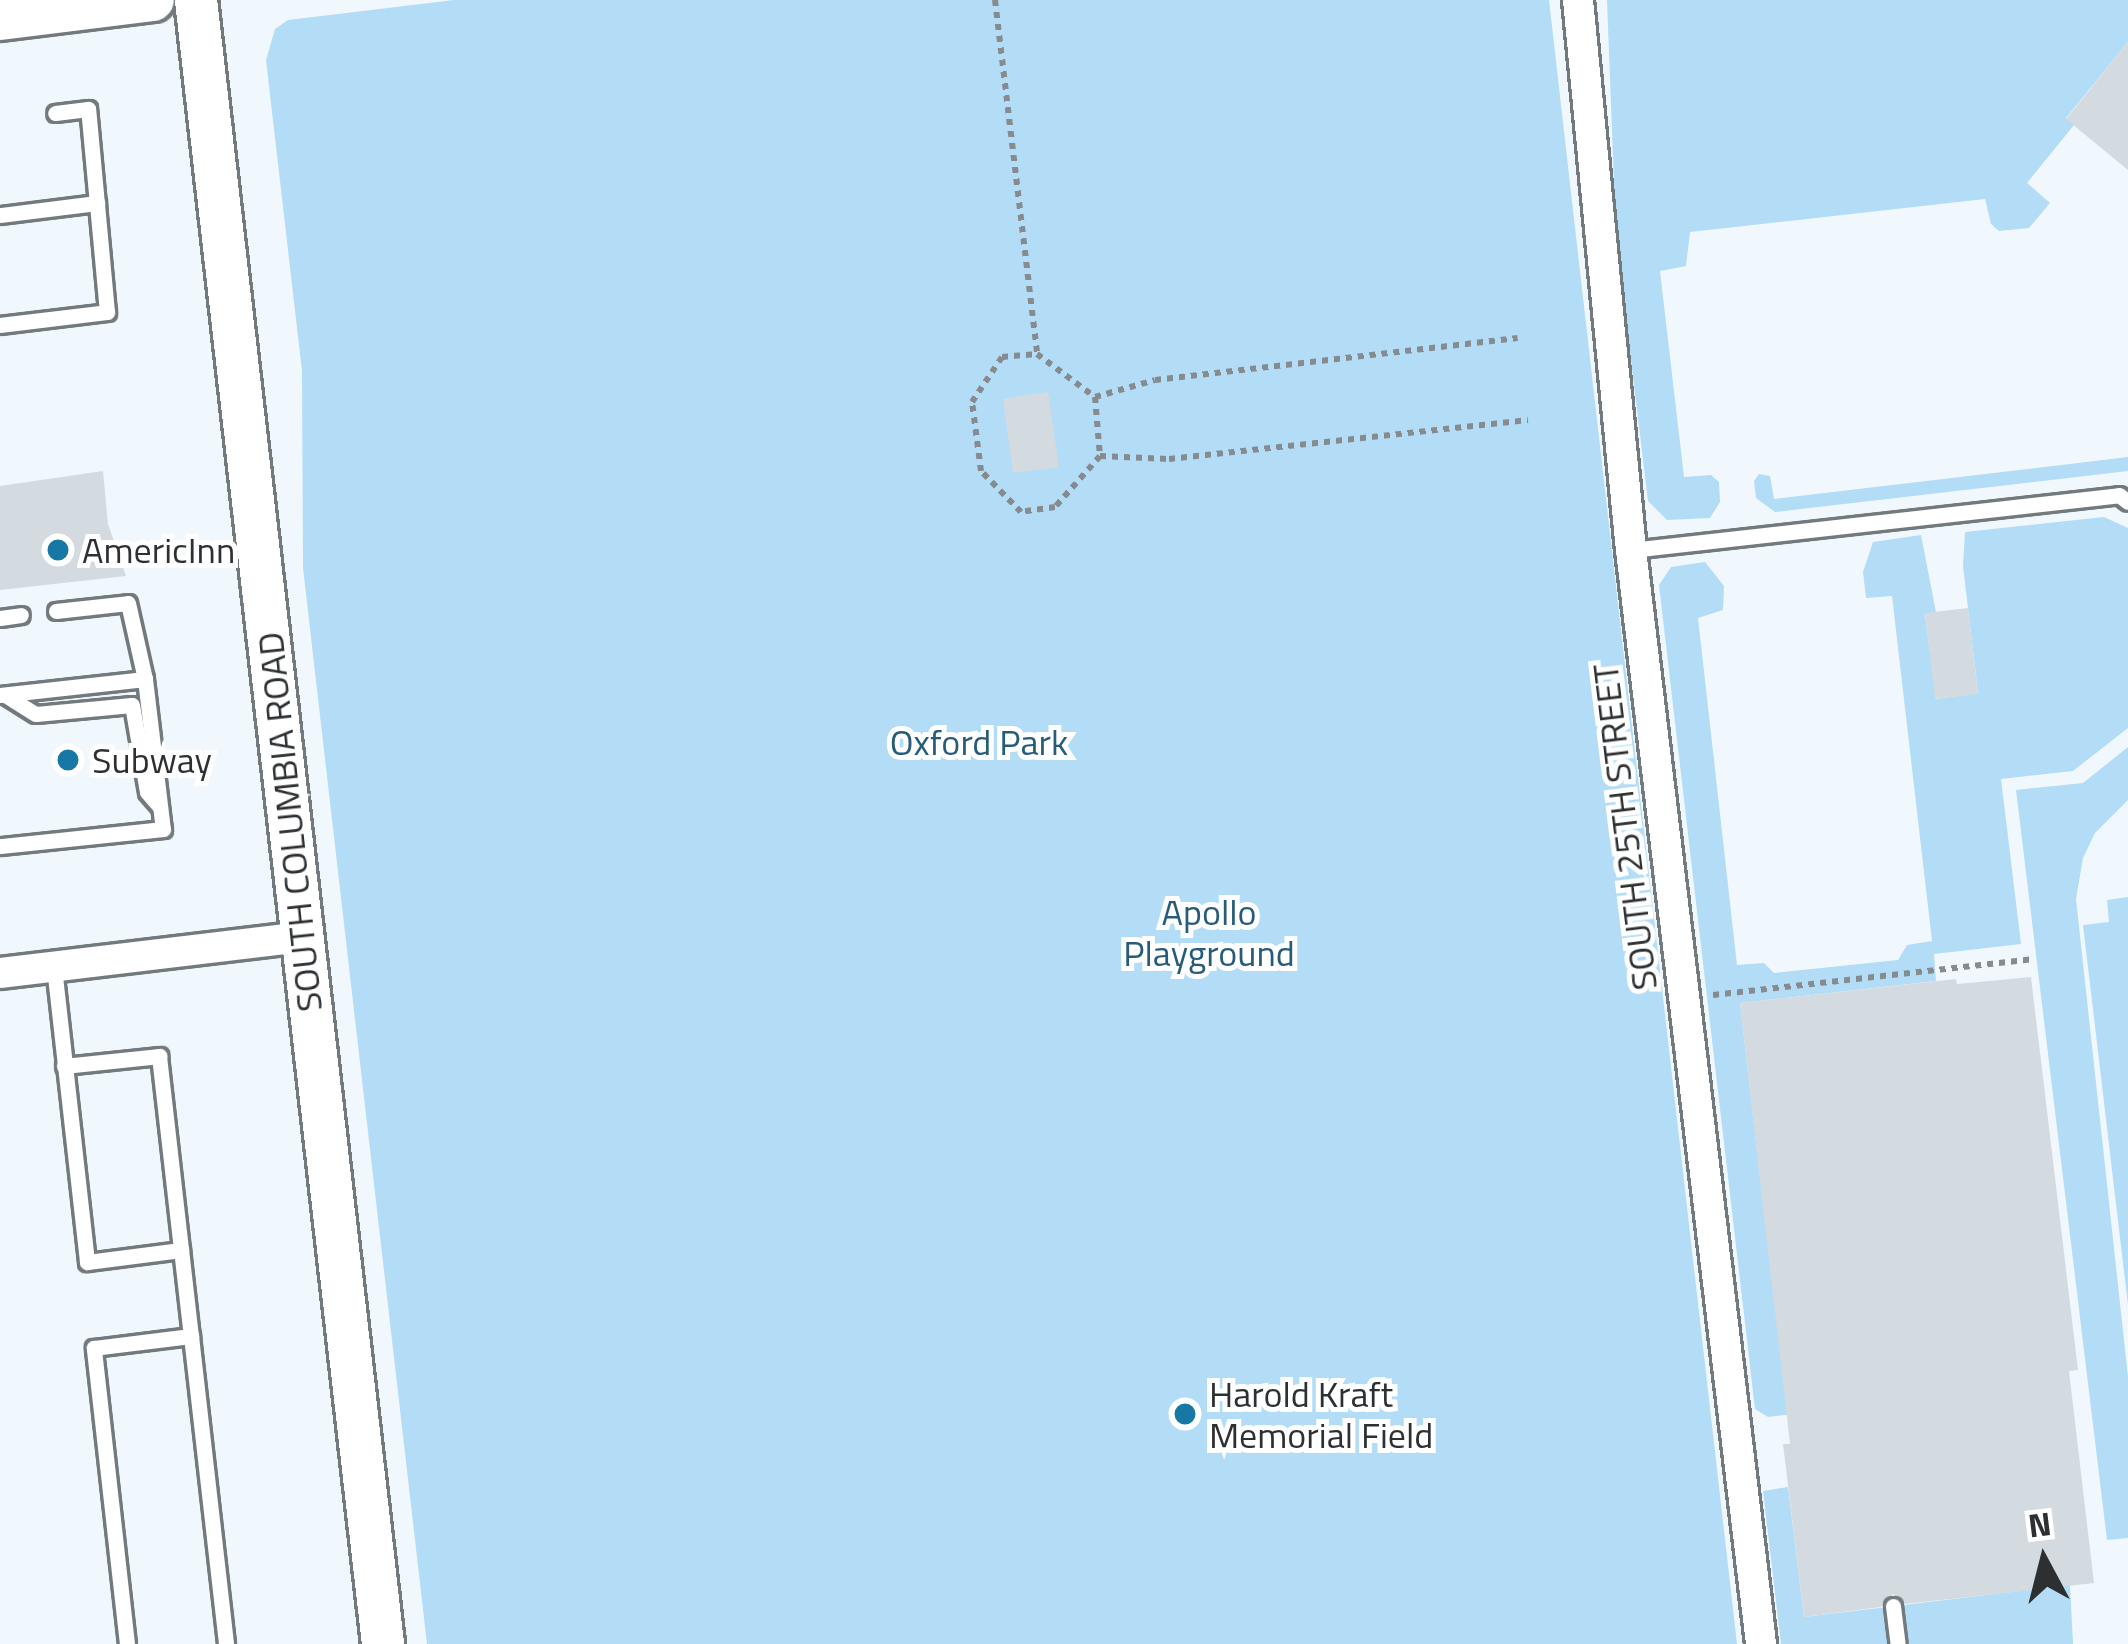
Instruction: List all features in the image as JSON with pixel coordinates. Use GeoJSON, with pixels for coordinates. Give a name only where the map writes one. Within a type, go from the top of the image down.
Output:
{"type":"FeatureCollection","features":[{"type":"Feature","properties":{"kind":"main road"},"geometry":{"type":"LineString","coordinates":[[0,19],[153,0]]}},
{"type":"Feature","properties":{"kind":"main road","name":"SOUTH COLUMBIA ROAD"},"geometry":{"type":"LineString","coordinates":[[196,0],[383,1644]]}},
{"type":"Feature","properties":{"kind":"street","name":"SOUTH 25TH STREET"},"geometry":{"type":"LineString","coordinates":[[1578,0],[1630,550],[1760,1644]]}},
{"type":"Feature","properties":{"kind":"street"},"geometry":{"type":"LineString","coordinates":[[0,974],[302,937]]}},
{"type":"Feature","properties":{"kind":"lane"},"geometry":{"type":"LineString","coordinates":[[0,325],[107,312],[88,109],[55,113]]}},
{"type":"Feature","properties":{"kind":"lane"},"geometry":{"type":"LineString","coordinates":[[0,214],[97,203]]}},
{"type":"Feature","properties":{"kind":"lane"},"geometry":{"type":"LineString","coordinates":[[1630,550],[2125,497]]}},
{"type":"Feature","properties":{"kind":"lane"},"geometry":{"type":"LineString","coordinates":[[0,846],[163,829],[145,680],[128,603],[56,610]]}},
{"type":"Feature","properties":{"kind":"lane"},"geometry":{"type":"LineString","coordinates":[[0,618],[21,615]]}},
{"type":"Feature","properties":{"kind":"lane"},"geometry":{"type":"LineString","coordinates":[[2,695],[145,680]]}},
{"type":"Feature","properties":{"kind":"lane"},"geometry":{"type":"LineString","coordinates":[[2,695],[36,714],[132,705],[147,792],[160,806]]}},
{"type":"Feature","properties":{"kind":"lane"},"geometry":{"type":"LineString","coordinates":[[54,967],[87,1262],[181,1250]]}},
{"type":"Feature","properties":{"kind":"lane"},"geometry":{"type":"LineString","coordinates":[[64,1066],[158,1056],[226,1644]]}},
{"type":"Feature","properties":{"kind":"lane"},"geometry":{"type":"LineString","coordinates":[[127,1644],[94,1348],[191,1336]]}},
{"type":"Feature","properties":{"kind":"lane"},"geometry":{"type":"LineString","coordinates":[[1893,1606],[1898,1644]]}},
{"type":"Feature","properties":{"kind":"path"},"geometry":{"type":"LineString","coordinates":[[995,0],[1037,354]]}},
{"type":"Feature","properties":{"kind":"path"},"geometry":{"type":"LineString","coordinates":[[1094,397],[1155,380],[1519,338]]}},
{"type":"Feature","properties":{"kind":"path"},"geometry":{"type":"LineString","coordinates":[[1037,354],[1094,397],[1100,456],[1055,507],[1022,512],[980,471],[972,402],[1002,357],[1037,354]]}},
{"type":"Feature","properties":{"kind":"path"},"geometry":{"type":"LineString","coordinates":[[1100,456],[1169,459],[1528,420]]}},
{"type":"Feature","properties":{"kind":"path"},"geometry":{"type":"LineString","coordinates":[[1684,998],[2032,958]]}},
{"type":"Feature","properties":{"kind":"green space","name":"Oxford Park"},"geometry":{"type":"Polygon","coordinates":[[[454,0],[1549,0],[1737,1644],[427,1644],[303,568],[302,371],[266,60],[275,29],[288,20],[454,0]]]}},
{"type":"Feature","properties":{"kind":"green space"},"geometry":{"type":"Polygon","coordinates":[[[1607,0],[2128,0],[2128,42],[2066,118],[2074,125],[2027,183],[2050,203],[2029,228],[1999,231],[1991,224],[1985,199],[1690,232],[1686,266],[1660,271],[1684,477],[1711,475],[1719,482],[1720,502],[1710,518],[1667,520],[1648,501],[1616,235],[1607,0]]]}},
{"type":"Feature","properties":{"kind":"green space"},"geometry":{"type":"Polygon","coordinates":[[[2128,457],[2128,471],[1775,512],[1756,498],[1754,481],[1759,474],[1770,476],[1774,499],[2128,457]]]}},
{"type":"Feature","properties":{"kind":"green space"},"geometry":{"type":"Polygon","coordinates":[[[2104,517],[2128,528],[2128,728],[2073,771],[2001,779],[2021,944],[1934,954],[1936,981],[1740,1003],[1786,1401],[1794,1414],[1768,1417],[1755,1409],[1659,585],[1671,567],[1705,562],[1724,586],[1723,610],[1698,618],[1737,965],[1764,963],[1774,973],[1898,960],[1907,945],[1932,941],[1892,596],[1866,598],[1863,572],[1873,542],[1921,535],[1936,612],[1925,614],[1936,699],[1978,693],[1963,566],[1965,532],[2104,517]]]}},
{"type":"Feature","properties":{"kind":"green space"},"geometry":{"type":"Polygon","coordinates":[[[2128,747],[2128,800],[2095,833],[2083,858],[2076,899],[2128,1377],[2128,1538],[2107,1540],[2016,790],[2083,783],[2128,747]]]}},
{"type":"Feature","properties":{"kind":"green space"},"geometry":{"type":"Polygon","coordinates":[[[2128,897],[2128,1305],[2083,925],[2109,922],[2107,900],[2128,897]]]}},
{"type":"Feature","properties":{"kind":"green space"},"geometry":{"type":"Polygon","coordinates":[[[1788,1487],[1804,1617],[2070,1585],[2073,1644],[1781,1644],[1763,1491],[1788,1487]]]}},
{"type":"Feature","properties":{"kind":"building"},"geometry":{"type":"Polygon","coordinates":[[[2128,42],[2128,170],[2066,119],[2128,42]]]}},
{"type":"Feature","properties":{"kind":"building"},"geometry":{"type":"Polygon","coordinates":[[[1048,392],[1059,467],[1013,473],[1003,399],[1048,392]]]}},
{"type":"Feature","properties":{"kind":"building","name":"AmericInn"},"geometry":{"type":"Polygon","coordinates":[[[103,471],[108,524],[126,576],[0,590],[0,486],[103,471]]]}},
{"type":"Feature","properties":{"kind":"building"},"geometry":{"type":"Polygon","coordinates":[[[1968,608],[1978,694],[1935,699],[1925,613],[1968,608]]]}},
{"type":"Feature","properties":{"kind":"building"},"geometry":{"type":"Polygon","coordinates":[[[2031,977],[2078,1370],[2069,1371],[2094,1583],[1905,1604],[1893,1594],[1881,1607],[1804,1617],[1783,1444],[1790,1444],[1740,1003],[1956,979],[1957,984],[2031,977]]]}},
{"type":"Feature","properties":{"kind":"place","name":"AmericInn"},"geometry":{"type":"Point","coordinates":[58,550]}},
{"type":"Feature","properties":{"kind":"place","name":"Subway"},"geometry":{"type":"Point","coordinates":[68,760]}},
{"type":"Feature","properties":{"kind":"place","name":"Harold Kraft Memorial Field"},"geometry":{"type":"Point","coordinates":[1185,1414]}},
{"type":"Feature","properties":{"kind":"park label","name":"Apollo Playground"},"geometry":{"type":"Point","coordinates":[1209,932]}}]}
